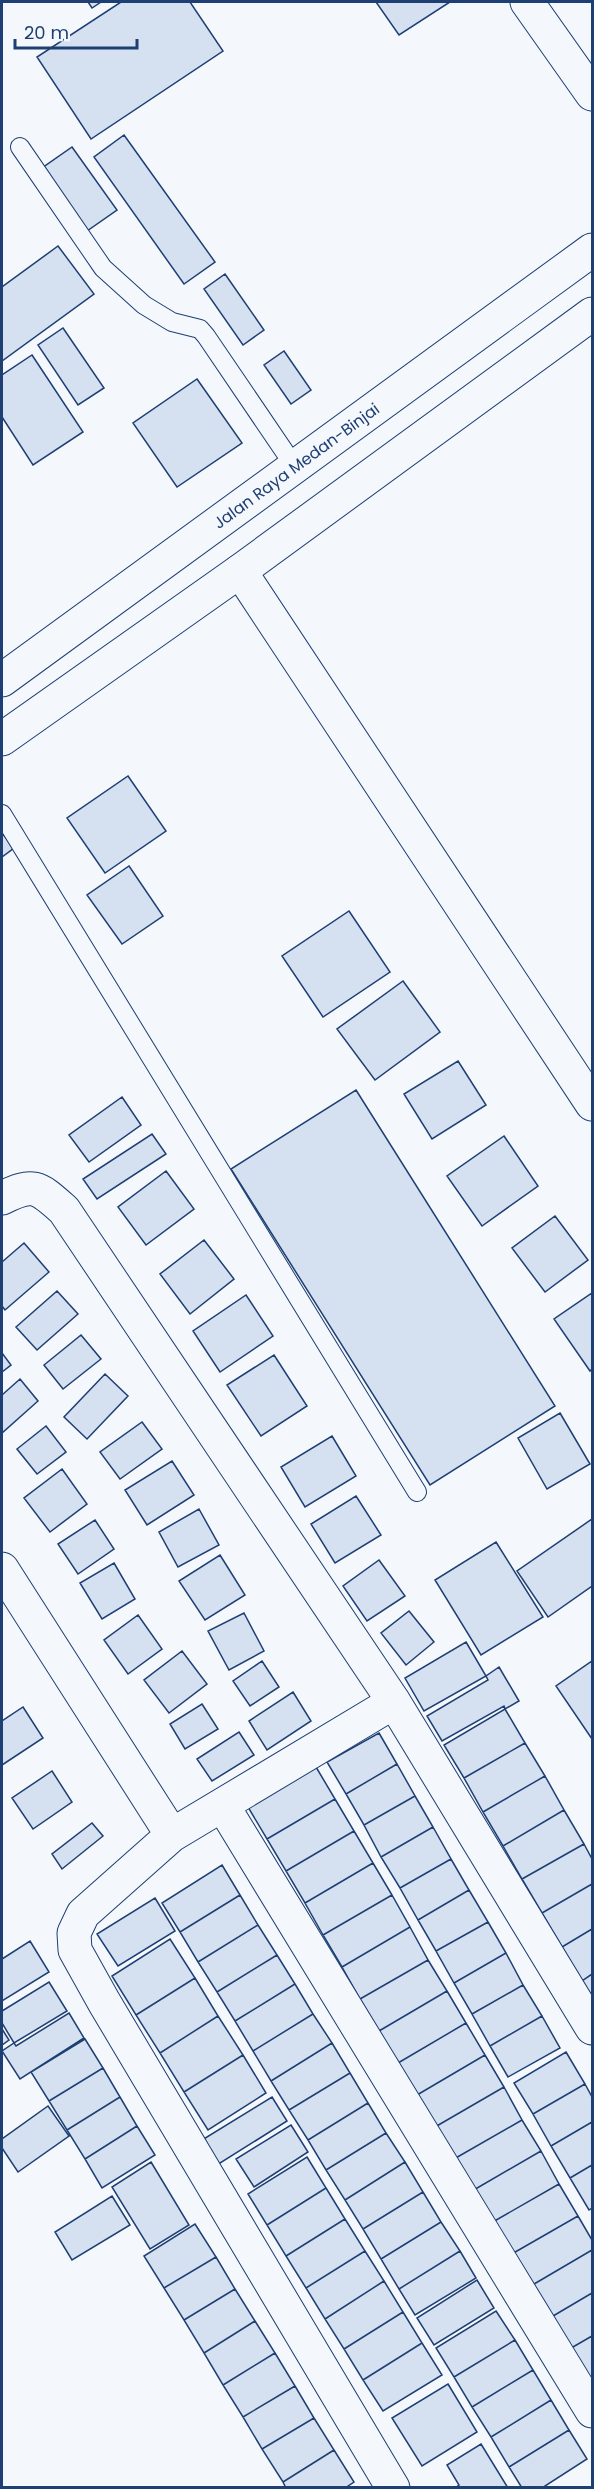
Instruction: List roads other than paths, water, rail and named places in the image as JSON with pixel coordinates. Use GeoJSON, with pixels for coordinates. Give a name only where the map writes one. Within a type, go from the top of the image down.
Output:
{"type":"FeatureCollection","features":[{"type":"Feature","properties":{"kind":"main road"},"geometry":{"type":"LineString","coordinates":[[527,2],[592,94]]}},
{"type":"Feature","properties":{"kind":"main road","name":"Jalan Raya Medan-Binjai"},"geometry":{"type":"LineString","coordinates":[[4,674],[296,467],[592,250]]}},
{"type":"Feature","properties":{"kind":"main road"},"geometry":{"type":"LineString","coordinates":[[2,738],[240,571],[592,314]]}},
{"type":"Feature","properties":{"kind":"main road"},"geometry":{"type":"LineString","coordinates":[[240,571],[592,1104]]}},
{"type":"Feature","properties":{"kind":"main road"},"geometry":{"type":"LineString","coordinates":[[2,1198],[22,1188],[42,1190],[64,1210],[394,1702],[592,2028]]}},
{"type":"Feature","properties":{"kind":"main road"},"geometry":{"type":"LineString","coordinates":[[2,1569],[172,1835]]}},
{"type":"Feature","properties":{"kind":"main road"},"geometry":{"type":"LineString","coordinates":[[393,2487],[75,1950],[74,1933],[83,1914],[172,1835],[224,1806],[394,1702]]}},
{"type":"Feature","properties":{"kind":"main road"},"geometry":{"type":"LineString","coordinates":[[224,1806],[592,2411]]}},
{"type":"Feature","properties":{"kind":"lane"},"geometry":{"type":"LineString","coordinates":[[20,147],[103,268],[144,305],[172,322],[200,329],[296,467]]}},
{"type":"Feature","properties":{"kind":"lane"},"geometry":{"type":"LineString","coordinates":[[2,814],[417,1492]]}}]}
